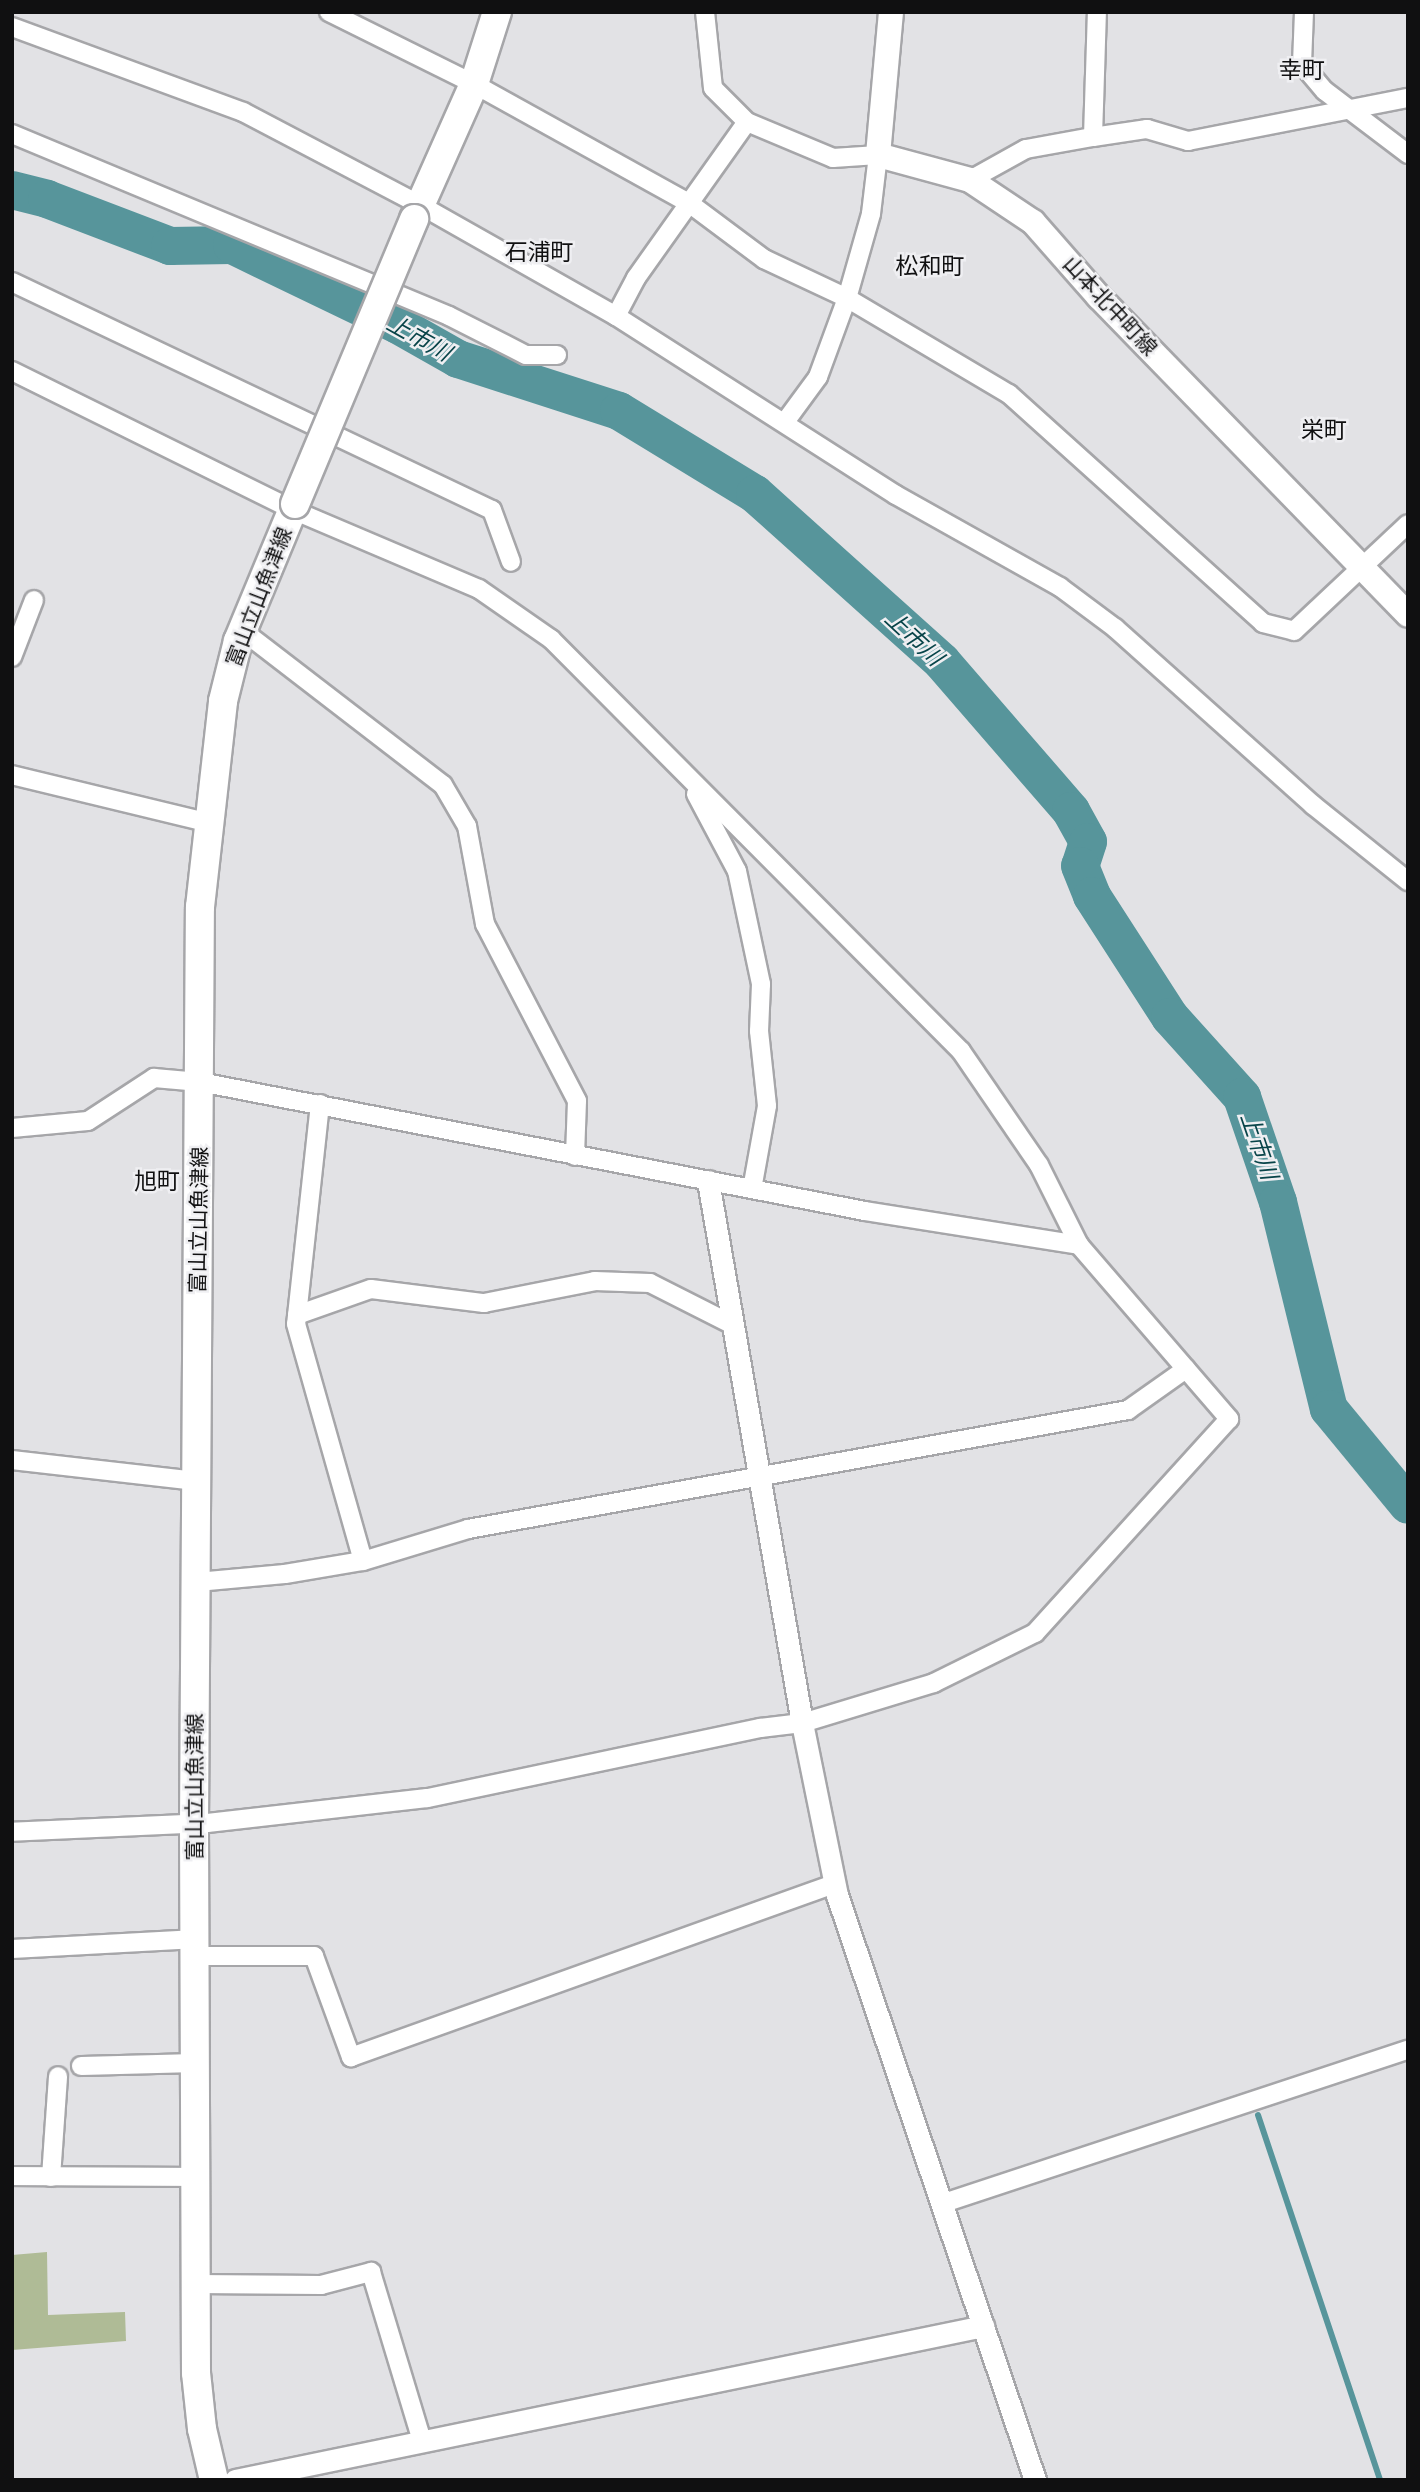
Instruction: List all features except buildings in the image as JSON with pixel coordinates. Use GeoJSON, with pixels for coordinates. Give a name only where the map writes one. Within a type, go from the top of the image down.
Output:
{"type":"FeatureCollection","features":[{"type":"Feature","properties":{"kind":"main road","name":"富山立山魚津線"},"geometry":{"type":"LineString","coordinates":[[214,2480],[197,2385],[196,2284],[196,1481],[200,907],[206,822],[223,701],[243,631],[417,212],[474,83],[497,12]]}},
{"type":"Feature","properties":{"kind":"main road"},"geometry":{"type":"LineString","coordinates":[[878,155],[891,12]]}},
{"type":"Feature","properties":{"kind":"main road","name":"山本北中町線"},"geometry":{"type":"LineString","coordinates":[[878,155],[970,180],[1033,222],[1099,297],[1408,615]]}},
{"type":"Feature","properties":{"kind":"street"},"geometry":{"type":"LineString","coordinates":[[329,12],[474,83],[689,203],[764,259],[847,298],[1009,394],[1263,623],[1294,631],[1408,524]]}},
{"type":"Feature","properties":{"kind":"street"},"geometry":{"type":"LineString","coordinates":[[705,12],[713,88],[747,122],[833,158],[878,155],[871,214],[847,298],[818,377],[785,422]]}},
{"type":"Feature","properties":{"kind":"street"},"geometry":{"type":"LineString","coordinates":[[1094,137],[1097,12]]}},
{"type":"Feature","properties":{"kind":"street"},"geometry":{"type":"LineString","coordinates":[[1304,12],[1303,64],[1325,91],[1350,107],[1408,155]]}},
{"type":"Feature","properties":{"kind":"street"},"geometry":{"type":"LineString","coordinates":[[12,27],[243,112],[417,212],[617,316],[896,495],[1060,587],[1115,628],[1313,805],[1408,881]]}},
{"type":"Feature","properties":{"kind":"street"},"geometry":{"type":"LineString","coordinates":[[970,180],[1026,149],[1147,129],[1188,141],[1350,107],[1408,98]]}},
{"type":"Feature","properties":{"kind":"street"},"geometry":{"type":"LineString","coordinates":[[617,316],[636,278],[747,122]]}},
{"type":"Feature","properties":{"kind":"street"},"geometry":{"type":"LineString","coordinates":[[12,134],[449,316],[526,355],[557,355]]}},
{"type":"Feature","properties":{"kind":"street"},"geometry":{"type":"LineString","coordinates":[[12,282],[492,510],[511,562]]}},
{"type":"Feature","properties":{"kind":"street"},"geometry":{"type":"LineString","coordinates":[[12,371],[294,507],[479,589],[551,639],[619,704],[688,779],[961,1051],[1039,1165],[1079,1245],[1228,1419],[1035,1633],[934,1683],[802,1723],[760,1728],[427,1798],[194,1824],[12,1832]]}},
{"type":"Feature","properties":{"kind":"street"},"geometry":{"type":"LineString","coordinates":[[12,657],[34,600]]}},
{"type":"Feature","properties":{"kind":"street"},"geometry":{"type":"LineString","coordinates":[[243,631],[443,785],[467,826],[485,924],[577,1101],[575,1156]]}},
{"type":"Feature","properties":{"kind":"street"},"geometry":{"type":"LineString","coordinates":[[12,775],[206,822]]}},
{"type":"Feature","properties":{"kind":"street"},"geometry":{"type":"LineString","coordinates":[[688,779],[737,872],[761,984],[759,1031],[767,1106],[752,1189]]}},
{"type":"Feature","properties":{"kind":"street"},"geometry":{"type":"LineString","coordinates":[[12,1128],[88,1121],[154,1078],[200,1082],[708,1181],[1079,1245]]}},
{"type":"Feature","properties":{"kind":"street"},"geometry":{"type":"LineString","coordinates":[[320,1104],[297,1315],[363,1561]]}},
{"type":"Feature","properties":{"kind":"street"},"geometry":{"type":"LineString","coordinates":[[708,1181],[802,1723],[834,1884],[1035,2480]]}},
{"type":"Feature","properties":{"kind":"street"},"geometry":{"type":"LineString","coordinates":[[297,1315],[371,1289],[484,1303],[595,1281],[650,1283],[733,1325]]}},
{"type":"Feature","properties":{"kind":"street"},"geometry":{"type":"LineString","coordinates":[[197,1582],[285,1574],[363,1561],[468,1529],[1128,1410],[1186,1369]]}},
{"type":"Feature","properties":{"kind":"street"},"geometry":{"type":"LineString","coordinates":[[12,1461],[196,1481]]}},
{"type":"Feature","properties":{"kind":"street"},"geometry":{"type":"LineString","coordinates":[[12,1950],[197,1947],[314,1956],[351,2057],[834,1884]]}},
{"type":"Feature","properties":{"kind":"street"},"geometry":{"type":"LineString","coordinates":[[942,2204],[1408,2050]]}},
{"type":"Feature","properties":{"kind":"street"},"geometry":{"type":"LineString","coordinates":[[81,2066],[196,2063]]}},
{"type":"Feature","properties":{"kind":"street"},"geometry":{"type":"LineString","coordinates":[[51,2177],[58,2076]]}},
{"type":"Feature","properties":{"kind":"street"},"geometry":{"type":"LineString","coordinates":[[12,2176],[196,2177]]}},
{"type":"Feature","properties":{"kind":"street"},"geometry":{"type":"LineString","coordinates":[[196,2284],[321,2286],[371,2272],[422,2441]]}},
{"type":"Feature","properties":{"kind":"street"},"geometry":{"type":"LineString","coordinates":[[234,2480],[983,2326]]}},
{"type":"Feature","properties":{"kind":"green space"},"geometry":{"type":"Polygon","coordinates":[[[47,2252],[48,2315],[125,2312],[126,2341],[12,2350],[12,2255],[47,2252]]]}},
{"type":"Feature","properties":{"kind":"waterway","name":"上市川"},"geometry":{"type":"LineString","coordinates":[[12,190],[47,199],[170,246],[232,245],[398,325],[458,359],[619,411],[755,494],[942,662],[1071,811],[1088,842],[1080,866],[1092,896],[1170,1017],[1242,1097],[1278,1202],[1329,1409],[1408,1505]]}},
{"type":"Feature","properties":{"kind":"waterway"},"geometry":{"type":"LineString","coordinates":[[1258,2115],[1380,2480]]}},
{"type":"Feature","properties":{"kind":"district","name":"幸町"},"geometry":{"type":"Point","coordinates":[1302,70]}},
{"type":"Feature","properties":{"kind":"district","name":"石浦町"},"geometry":{"type":"Point","coordinates":[539,252]}},
{"type":"Feature","properties":{"kind":"district","name":"松和町"},"geometry":{"type":"Point","coordinates":[930,266]}},
{"type":"Feature","properties":{"kind":"district","name":"栄町"},"geometry":{"type":"Point","coordinates":[1324,430]}},
{"type":"Feature","properties":{"kind":"district","name":"旭町"},"geometry":{"type":"Point","coordinates":[157,1181]}}]}
